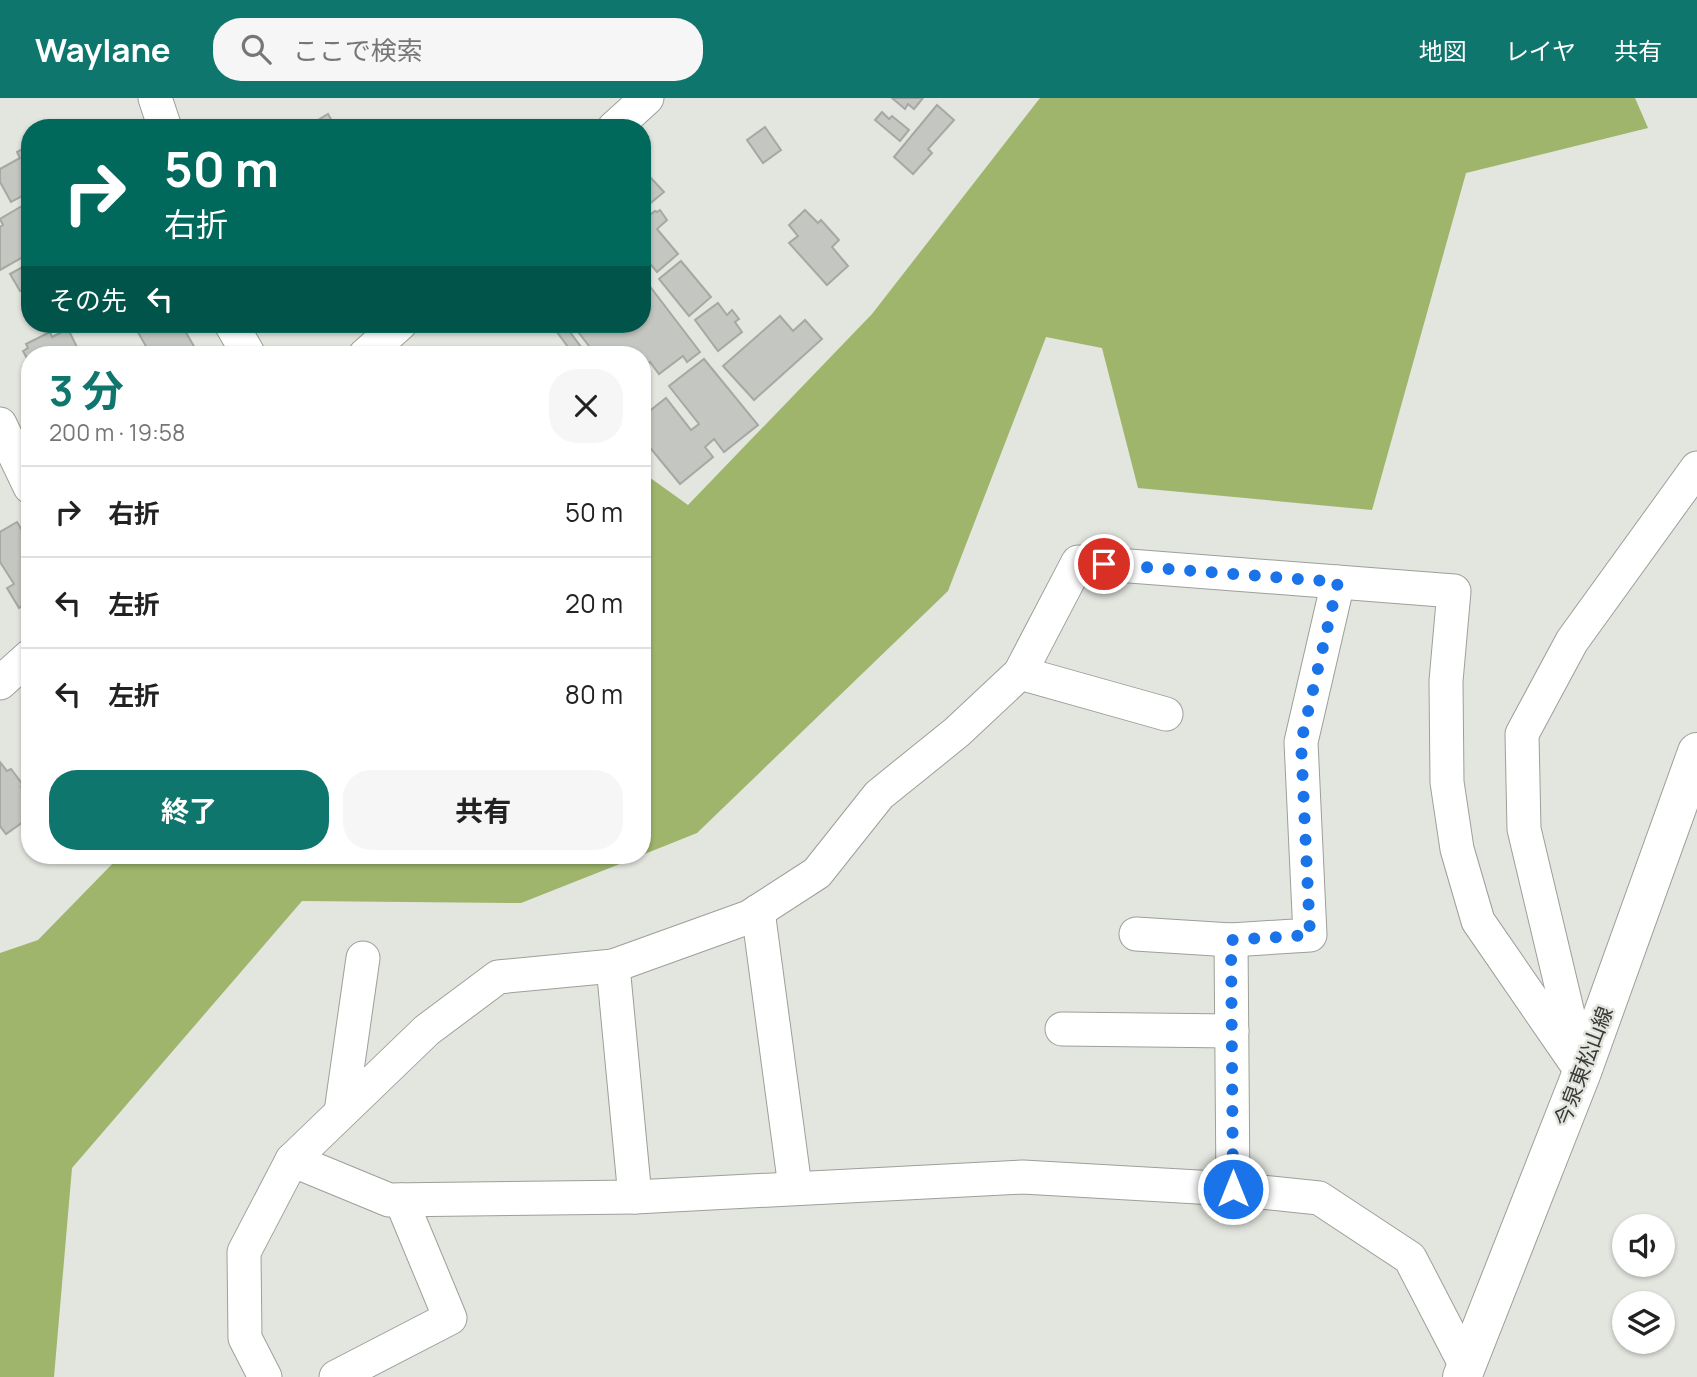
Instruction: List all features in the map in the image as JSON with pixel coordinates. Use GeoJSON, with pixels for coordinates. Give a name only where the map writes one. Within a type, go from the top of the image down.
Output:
{"type":"FeatureCollection","features":[{"type":"Feature","properties":{"kind":"main road","name":"今泉東松山線"},"geometry":{"type":"LineString","coordinates":[[1464,1371],[1582,1072],[1697,752]]}},
{"type":"Feature","properties":{"kind":"street"},"geometry":{"type":"LineString","coordinates":[[155,98],[161,119]]}},
{"type":"Feature","properties":{"kind":"street"},"geometry":{"type":"LineString","coordinates":[[624,119],[647,98]]}},
{"type":"Feature","properties":{"kind":"street"},"geometry":{"type":"LineString","coordinates":[[375,346],[390,333]]}},
{"type":"Feature","properties":{"kind":"street"},"geometry":{"type":"LineString","coordinates":[[0,424],[21,467]]}},
{"type":"Feature","properties":{"kind":"street"},"geometry":{"type":"LineString","coordinates":[[1582,1072],[1524,829],[1522,734],[1572,641],[1697,468]]}},
{"type":"Feature","properties":{"kind":"street"},"geometry":{"type":"LineString","coordinates":[[265,1377],[245,1338],[244,1252],[292,1160],[427,1030],[498,977],[613,966],[749,917],[817,873],[880,794],[957,732],[1020,673],[1078,562],[1454,592],[1446,681],[1447,769],[1458,849],[1478,921],[1582,1072]]}},
{"type":"Feature","properties":{"kind":"street"},"geometry":{"type":"LineString","coordinates":[[1136,934],[1231,940],[1310,935],[1301,742],[1338,582]]}},
{"type":"Feature","properties":{"kind":"street"},"geometry":{"type":"LineString","coordinates":[[0,683],[21,664]]}},
{"type":"Feature","properties":{"kind":"street"},"geometry":{"type":"LineString","coordinates":[[1020,673],[1166,714]]}},
{"type":"Feature","properties":{"kind":"street"},"geometry":{"type":"LineString","coordinates":[[758,911],[795,1188]]}},
{"type":"Feature","properties":{"kind":"street"},"geometry":{"type":"LineString","coordinates":[[1231,940],[1233,1189]]}},
{"type":"Feature","properties":{"kind":"street"},"geometry":{"type":"LineString","coordinates":[[341,1112],[363,958]]}},
{"type":"Feature","properties":{"kind":"street"},"geometry":{"type":"LineString","coordinates":[[613,966],[635,1197]]}},
{"type":"Feature","properties":{"kind":"street"},"geometry":{"type":"LineString","coordinates":[[1062,1028],[1232,1031]]}},
{"type":"Feature","properties":{"kind":"street"},"geometry":{"type":"LineString","coordinates":[[292,1160],[389,1200],[635,1197],[1023,1177],[1233,1189],[1319,1198],[1410,1258],[1464,1371]]}},
{"type":"Feature","properties":{"kind":"street"},"geometry":{"type":"LineString","coordinates":[[336,1377],[450,1318],[401,1200]]}},
{"type":"Feature","properties":{"kind":"green space"},"geometry":{"type":"Polygon","coordinates":[[[1040,98],[1635,98],[1648,128],[1466,173],[1372,510],[1138,488],[1102,348],[1046,337],[948,591],[697,833],[651,851],[651,478],[688,505],[872,314],[1040,98]]]}},
{"type":"Feature","properties":{"kind":"green space"},"geometry":{"type":"Polygon","coordinates":[[[112,864],[620,864],[521,903],[302,901],[72,1168],[54,1377],[0,1377],[0,953],[38,940],[112,864]]]}},
{"type":"Feature","properties":{"kind":"building"},"geometry":{"type":"Polygon","coordinates":[[[892,98],[923,98],[914,109],[908,104],[905,109],[892,98]]]}},
{"type":"Feature","properties":{"kind":"building"},"geometry":{"type":"Polygon","coordinates":[[[937,105],[954,120],[928,149],[932,153],[913,174],[894,157],[937,105]]]}},
{"type":"Feature","properties":{"kind":"building"},"geometry":{"type":"Polygon","coordinates":[[[882,112],[889,119],[892,116],[909,130],[900,141],[875,120],[882,112]]]}},
{"type":"Feature","properties":{"kind":"building"},"geometry":{"type":"Polygon","coordinates":[[[765,127],[781,150],[763,163],[747,140],[765,127]]]}},
{"type":"Feature","properties":{"kind":"building"},"geometry":{"type":"Polygon","coordinates":[[[21,150],[21,197],[11,202],[0,182],[0,169],[20,158],[17,152],[21,150]]]}},
{"type":"Feature","properties":{"kind":"building"},"geometry":{"type":"Polygon","coordinates":[[[651,178],[664,192],[651,203],[651,178]]]}},
{"type":"Feature","properties":{"kind":"building"},"geometry":{"type":"Polygon","coordinates":[[[21,207],[21,258],[0,270],[0,227],[3,225],[0,219],[21,207]]]}},
{"type":"Feature","properties":{"kind":"building"},"geometry":{"type":"Polygon","coordinates":[[[660,210],[667,220],[657,229],[678,254],[657,272],[651,265],[651,214],[660,210]]]}},
{"type":"Feature","properties":{"kind":"building"},"geometry":{"type":"Polygon","coordinates":[[[805,210],[818,223],[821,220],[839,240],[832,247],[848,266],[827,285],[789,243],[798,236],[789,225],[805,210]]]}},
{"type":"Feature","properties":{"kind":"building"},"geometry":{"type":"Polygon","coordinates":[[[681,261],[711,297],[689,316],[659,279],[681,261]]]}},
{"type":"Feature","properties":{"kind":"building"},"geometry":{"type":"Polygon","coordinates":[[[21,268],[21,290],[20,291],[10,274],[21,268]]]}},
{"type":"Feature","properties":{"kind":"building"},"geometry":{"type":"Polygon","coordinates":[[[651,288],[700,352],[687,362],[683,356],[659,374],[651,363],[651,346],[589,346],[579,333],[651,333],[651,288]]]}},
{"type":"Feature","properties":{"kind":"building"},"geometry":{"type":"Polygon","coordinates":[[[718,303],[727,315],[732,310],[739,319],[735,322],[742,332],[718,351],[695,320],[718,303]]]}},
{"type":"Feature","properties":{"kind":"building"},"geometry":{"type":"Polygon","coordinates":[[[780,316],[793,331],[805,320],[822,339],[754,400],[723,366],[780,316]]]}},
{"type":"Feature","properties":{"kind":"building"},"geometry":{"type":"Polygon","coordinates":[[[48,333],[52,337],[60,333],[70,333],[76,346],[26,344],[48,333]]]}},
{"type":"Feature","properties":{"kind":"building"},"geometry":{"type":"Polygon","coordinates":[[[138,333],[186,333],[194,346],[146,346],[138,333]]]}},
{"type":"Feature","properties":{"kind":"building"},"geometry":{"type":"Polygon","coordinates":[[[558,333],[571,333],[580,346],[567,346],[558,333]]]}},
{"type":"Feature","properties":{"kind":"building"},"geometry":{"type":"Polygon","coordinates":[[[704,359],[758,425],[724,452],[714,439],[705,447],[713,457],[680,484],[651,449],[651,410],[666,398],[691,430],[699,424],[669,386],[704,359]]]}},
{"type":"Feature","properties":{"kind":"building"},"geometry":{"type":"Polygon","coordinates":[[[17,522],[21,528],[19,608],[7,588],[14,584],[0,562],[0,532],[17,522]]]}},
{"type":"Feature","properties":{"kind":"building"},"geometry":{"type":"Polygon","coordinates":[[[0,762],[7,771],[11,769],[21,782],[21,823],[6,834],[0,826],[0,762]]]}},
{"type":"Feature","properties":{"kind":"route"},"geometry":{"type":"LineString","coordinates":[[1104,564],[1338,582],[1301,742],[1310,935],[1231,940],[1233,1189]]}}]}
